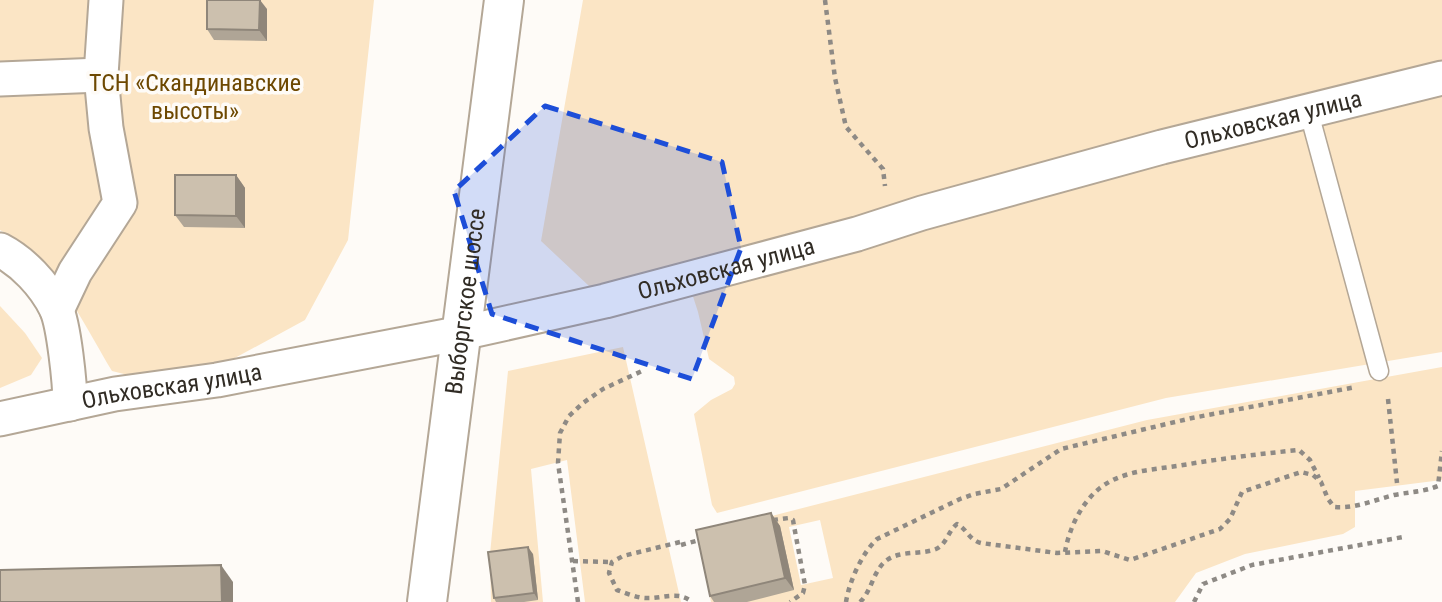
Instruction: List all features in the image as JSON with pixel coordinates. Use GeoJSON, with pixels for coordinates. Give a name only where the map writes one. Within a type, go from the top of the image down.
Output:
{"type":"FeatureCollection","features":[{"type":"Feature","properties":{"kind":"main road","name":"Выборгское шоссе"},"geometry":{"type":"LineString","coordinates":[[427,602],[503,0]]}},
{"type":"Feature","properties":{"kind":"street"},"geometry":{"type":"LineString","coordinates":[[57,310],[75,272],[120,203],[106,128],[101,75],[106,0]]}},
{"type":"Feature","properties":{"kind":"street"},"geometry":{"type":"LineString","coordinates":[[0,79],[101,75]]}},
{"type":"Feature","properties":{"kind":"street","name":"Ольховская улица"},"geometry":{"type":"LineString","coordinates":[[0,419],[115,394],[217,380],[462,333],[688,280],[1163,147],[1442,78]]}},
{"type":"Feature","properties":{"kind":"street"},"geometry":{"type":"LineString","coordinates":[[0,250],[34,276],[57,310],[70,382],[70,404]]}},
{"type":"Feature","properties":{"kind":"lane"},"geometry":{"type":"LineString","coordinates":[[1308,109],[1379,371]]}},
{"type":"Feature","properties":{"kind":"path"},"geometry":{"type":"LineString","coordinates":[[825,0],[835,78],[846,127],[883,169],[889,223]]}},
{"type":"Feature","properties":{"kind":"path"},"geometry":{"type":"LineString","coordinates":[[578,602],[558,463],[560,433],[569,416],[603,388],[642,371]]}},
{"type":"Feature","properties":{"kind":"path"},"geometry":{"type":"LineString","coordinates":[[846,602],[852,580],[871,544],[877,539],[960,499],[1001,489],[1061,449],[1192,418],[1360,387]]}},
{"type":"Feature","properties":{"kind":"path"},"geometry":{"type":"LineString","coordinates":[[1388,389],[1397,483]]}},
{"type":"Feature","properties":{"kind":"path"},"geometry":{"type":"LineString","coordinates":[[1065,552],[1068,533],[1088,500],[1101,488],[1133,472],[1245,455],[1299,450],[1310,460],[1334,507],[1348,508],[1398,494],[1420,493],[1438,486],[1442,451]]}},
{"type":"Feature","properties":{"kind":"path"},"geometry":{"type":"LineString","coordinates":[[860,602],[886,560],[897,555],[934,550],[944,544],[957,524],[973,541],[981,543],[1034,551],[1102,551],[1129,560],[1220,529],[1230,519],[1242,492],[1301,472],[1313,475],[1321,482]]}},
{"type":"Feature","properties":{"kind":"path"},"geometry":{"type":"LineString","coordinates":[[769,521],[781,518],[793,520],[805,585],[803,593],[790,602]]}},
{"type":"Feature","properties":{"kind":"path"},"geometry":{"type":"LineString","coordinates":[[573,561],[612,562],[623,556],[715,535]]}},
{"type":"Feature","properties":{"kind":"path"},"geometry":{"type":"LineString","coordinates":[[1194,602],[1203,584],[1252,565],[1403,537]]}},
{"type":"Feature","properties":{"kind":"path"},"geometry":{"type":"LineString","coordinates":[[612,562],[609,573],[617,590],[645,598],[671,595],[687,598],[692,602]]}},
{"type":"Feature","properties":{"kind":"highlighted area"},"geometry":{"type":"Polygon","coordinates":[[[545,106],[722,162],[741,248],[692,379],[492,314],[454,191],[545,106]]]}},
{"type":"Feature","properties":{"kind":"green space","name":"ТСН «Скандинавские высоты»"},"geometry":{"type":"Polygon","coordinates":[[[0,0],[374,0],[348,240],[305,320],[233,359],[182,373],[140,378],[112,371],[78,312],[51,274],[19,242],[0,230],[0,0]]]}},
{"type":"Feature","properties":{"kind":"green space"},"geometry":{"type":"Polygon","coordinates":[[[583,0],[1442,0],[1442,352],[1166,398],[717,513],[712,505],[694,414],[711,400],[732,389],[735,384],[734,377],[709,359],[688,281],[605,301],[541,241],[583,0]]]}},
{"type":"Feature","properties":{"kind":"green space"},"geometry":{"type":"Polygon","coordinates":[[[0,306],[25,333],[42,358],[31,375],[0,388],[0,306]]]}},
{"type":"Feature","properties":{"kind":"green space"},"geometry":{"type":"Polygon","coordinates":[[[623,347],[681,602],[585,602],[567,460],[531,469],[543,602],[491,602],[490,554],[508,371],[623,347]]]}},
{"type":"Feature","properties":{"kind":"green space"},"geometry":{"type":"Polygon","coordinates":[[[1442,367],[1442,480],[1355,491],[1355,527],[1343,534],[1245,554],[1196,573],[1175,602],[711,602],[697,535],[1147,420],[1442,367]],[[820,520],[789,527],[801,585],[833,578],[820,520]]]}},
{"type":"Feature","properties":{"kind":"building"},"geometry":{"type":"Polygon","coordinates":[[[207,0],[260,0],[259,30],[207,29],[207,0]]]}},
{"type":"Feature","properties":{"kind":"building"},"geometry":{"type":"Polygon","coordinates":[[[175,175],[236,175],[236,216],[175,215],[175,175]]]}},
{"type":"Feature","properties":{"kind":"building"},"geometry":{"type":"Polygon","coordinates":[[[771,513],[785,578],[710,596],[696,530],[771,513]]]}},
{"type":"Feature","properties":{"kind":"building"},"geometry":{"type":"Polygon","coordinates":[[[528,547],[534,593],[494,598],[488,552],[528,547]]]}},
{"type":"Feature","properties":{"kind":"building"},"geometry":{"type":"Polygon","coordinates":[[[221,565],[222,602],[0,602],[0,570],[221,565]]]}}]}
